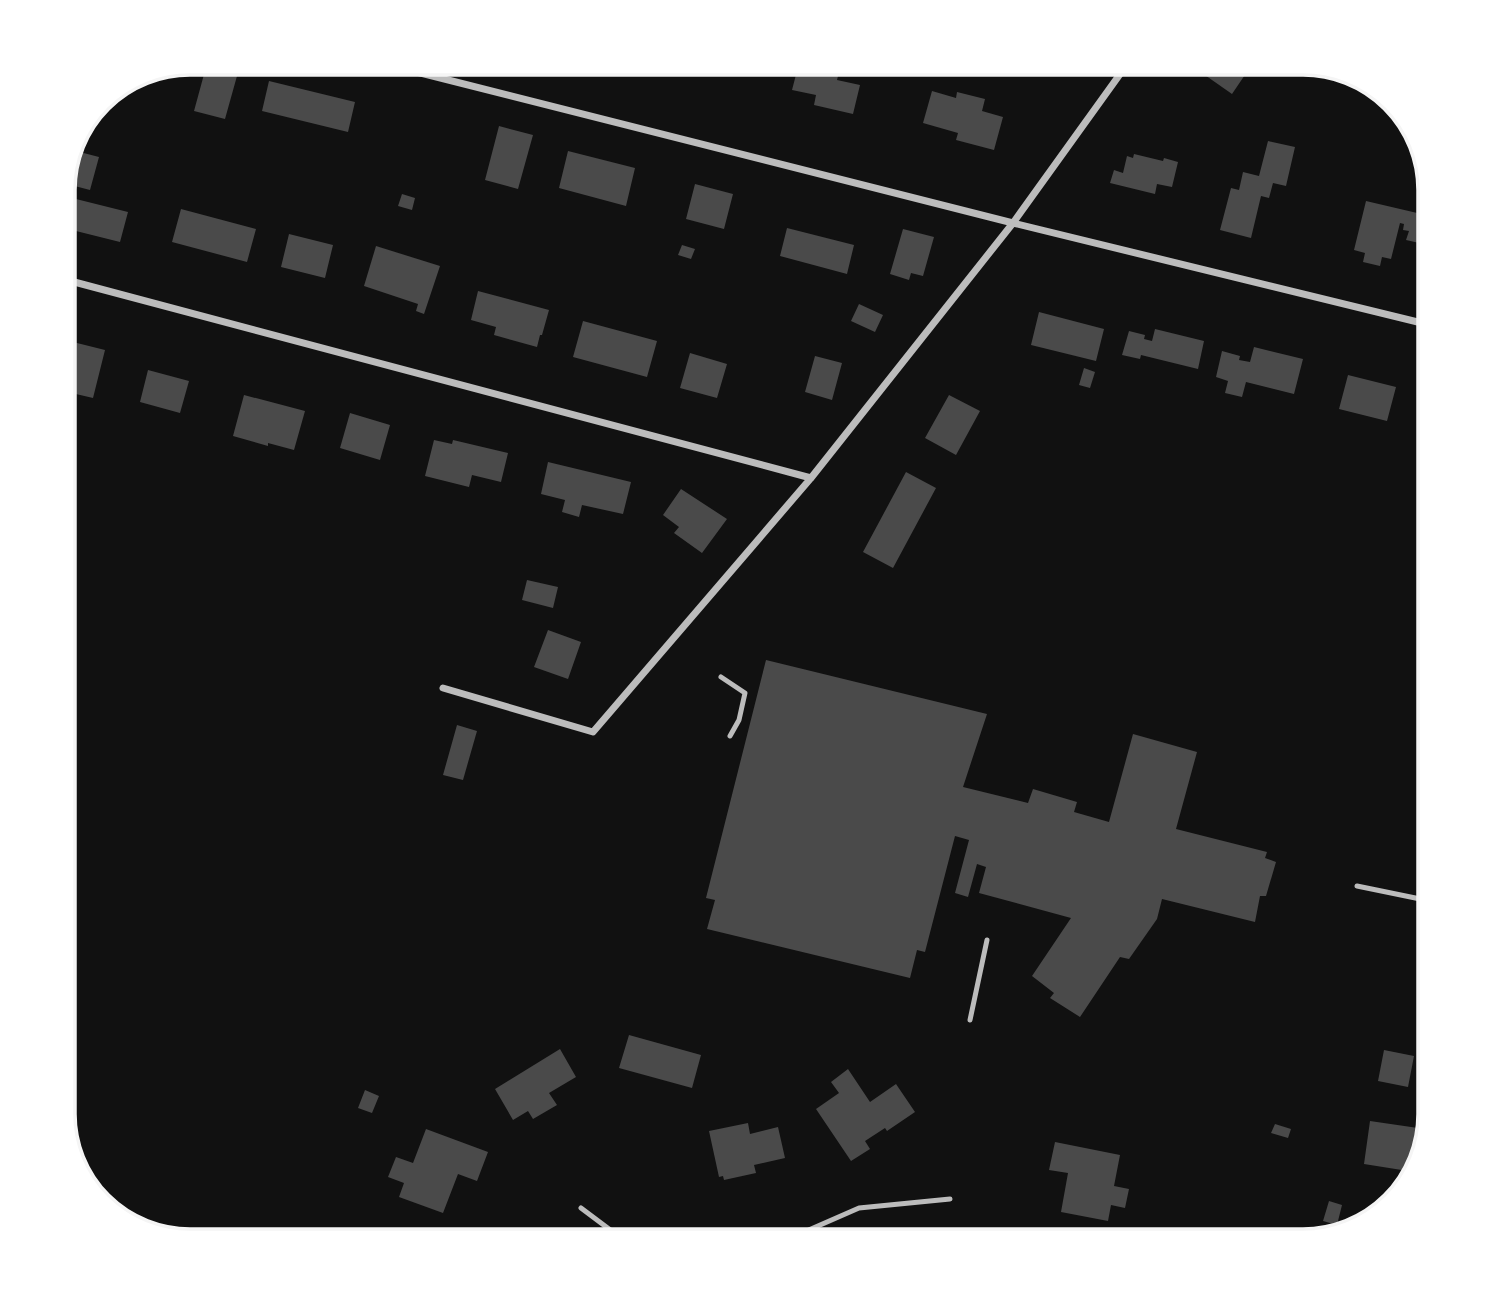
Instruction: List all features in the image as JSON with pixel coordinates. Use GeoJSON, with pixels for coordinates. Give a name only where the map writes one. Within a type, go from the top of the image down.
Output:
{"type":"FeatureCollection","features":[{"type":"Feature","properties":{"kind":"street"},"geometry":{"type":"LineString","coordinates":[[443,75],[1013,223],[1418,322]]}},
{"type":"Feature","properties":{"kind":"street"},"geometry":{"type":"LineString","coordinates":[[443,688],[593,732],[811,478],[1013,223],[1119,75]]}},
{"type":"Feature","properties":{"kind":"street"},"geometry":{"type":"LineString","coordinates":[[75,282],[811,478]]}},
{"type":"Feature","properties":{"kind":"lane"},"geometry":{"type":"LineString","coordinates":[[721,677],[745,693],[739,720],[730,736]]}},
{"type":"Feature","properties":{"kind":"lane"},"geometry":{"type":"LineString","coordinates":[[1357,887],[1418,899]]}},
{"type":"Feature","properties":{"kind":"lane"},"geometry":{"type":"LineString","coordinates":[[970,1020],[987,940]]}},
{"type":"Feature","properties":{"kind":"lane"},"geometry":{"type":"LineString","coordinates":[[811,1229],[859,1208],[950,1199]]}},
{"type":"Feature","properties":{"kind":"lane"},"geometry":{"type":"LineString","coordinates":[[581,1208],[609,1229]]}},
{"type":"Feature","properties":{"kind":"building"},"geometry":{"type":"Polygon","coordinates":[[[204,75],[237,76],[225,119],[194,111],[204,75]]]}},
{"type":"Feature","properties":{"kind":"building"},"geometry":{"type":"Polygon","coordinates":[[[796,75],[838,75],[837,80],[860,85],[853,114],[814,105],[816,95],[792,90],[796,75]]]}},
{"type":"Feature","properties":{"kind":"building"},"geometry":{"type":"Polygon","coordinates":[[[1205,75],[1245,75],[1232,94],[1205,75]]]}},
{"type":"Feature","properties":{"kind":"building"},"geometry":{"type":"Polygon","coordinates":[[[269,81],[355,102],[348,132],[262,111],[269,81]]]}},
{"type":"Feature","properties":{"kind":"building"},"geometry":{"type":"Polygon","coordinates":[[[932,91],[956,98],[957,92],[985,99],[982,111],[1003,117],[994,150],[956,140],[958,133],[923,123],[932,91]]]}},
{"type":"Feature","properties":{"kind":"building"},"geometry":{"type":"Polygon","coordinates":[[[499,126],[533,135],[518,189],[485,180],[499,126]]]}},
{"type":"Feature","properties":{"kind":"building"},"geometry":{"type":"Polygon","coordinates":[[[1268,141],[1295,147],[1286,186],[1273,183],[1269,198],[1261,196],[1251,238],[1220,230],[1231,188],[1239,190],[1243,172],[1259,176],[1268,141]]]}},
{"type":"Feature","properties":{"kind":"building"},"geometry":{"type":"Polygon","coordinates":[[[568,151],[635,168],[626,206],[559,188],[568,151]]]}},
{"type":"Feature","properties":{"kind":"building"},"geometry":{"type":"Polygon","coordinates":[[[82,153],[99,157],[90,190],[75,186],[82,153]]]}},
{"type":"Feature","properties":{"kind":"building"},"geometry":{"type":"Polygon","coordinates":[[[1134,154],[1178,162],[1172,187],[1157,184],[1155,194],[1110,183],[1114,170],[1123,173],[1127,156],[1133,158],[1134,154]]]}},
{"type":"Feature","properties":{"kind":"building"},"geometry":{"type":"Polygon","coordinates":[[[695,184],[733,194],[724,229],[686,219],[695,184]]]}},
{"type":"Feature","properties":{"kind":"building"},"geometry":{"type":"Polygon","coordinates":[[[402,194],[415,198],[412,210],[398,206],[402,194]]]}},
{"type":"Feature","properties":{"kind":"building"},"geometry":{"type":"Polygon","coordinates":[[[76,199],[128,212],[120,242],[75,231],[76,199]]]}},
{"type":"Feature","properties":{"kind":"building"},"geometry":{"type":"Polygon","coordinates":[[[1366,201],[1418,213],[1418,243],[1406,240],[1409,231],[1403,230],[1404,224],[1400,223],[1391,259],[1382,257],[1380,266],[1363,262],[1365,253],[1354,250],[1366,201]]]}},
{"type":"Feature","properties":{"kind":"building"},"geometry":{"type":"Polygon","coordinates":[[[181,209],[256,229],[247,262],[172,242],[181,209]]]}},
{"type":"Feature","properties":{"kind":"building"},"geometry":{"type":"Polygon","coordinates":[[[787,228],[854,245],[847,274],[780,256],[787,228]]]}},
{"type":"Feature","properties":{"kind":"building"},"geometry":{"type":"Polygon","coordinates":[[[903,229],[934,237],[923,276],[911,273],[909,280],[890,274],[903,229]]]}},
{"type":"Feature","properties":{"kind":"building"},"geometry":{"type":"Polygon","coordinates":[[[289,234],[333,245],[325,278],[281,267],[289,234]]]}},
{"type":"Feature","properties":{"kind":"building"},"geometry":{"type":"Polygon","coordinates":[[[682,245],[695,249],[691,259],[678,255],[682,245]]]}},
{"type":"Feature","properties":{"kind":"building"},"geometry":{"type":"Polygon","coordinates":[[[376,246],[440,266],[424,314],[416,311],[418,304],[364,286],[376,246]]]}},
{"type":"Feature","properties":{"kind":"building"},"geometry":{"type":"Polygon","coordinates":[[[478,291],[549,310],[537,347],[494,335],[496,327],[471,320],[478,291]]]}},
{"type":"Feature","properties":{"kind":"building"},"geometry":{"type":"Polygon","coordinates":[[[859,304],[883,315],[875,332],[851,321],[859,304]]]}},
{"type":"Feature","properties":{"kind":"building"},"geometry":{"type":"Polygon","coordinates":[[[1039,312],[1104,329],[1096,361],[1031,345],[1039,312]]]}},
{"type":"Feature","properties":{"kind":"building"},"geometry":{"type":"Polygon","coordinates":[[[583,321],[657,341],[647,377],[573,357],[583,321]]]}},
{"type":"Feature","properties":{"kind":"building"},"geometry":{"type":"Polygon","coordinates":[[[1155,329],[1204,341],[1198,369],[1141,355],[1140,359],[1122,355],[1129,331],[1145,335],[1144,339],[1152,341],[1155,329]]]}},
{"type":"Feature","properties":{"kind":"building"},"geometry":{"type":"Polygon","coordinates":[[[75,342],[105,350],[93,398],[75,394],[75,342]]]}},
{"type":"Feature","properties":{"kind":"building"},"geometry":{"type":"Polygon","coordinates":[[[1254,347],[1303,359],[1294,394],[1246,382],[1242,397],[1225,393],[1228,381],[1216,377],[1222,351],[1240,356],[1239,360],[1250,362],[1254,347]]]}},
{"type":"Feature","properties":{"kind":"building"},"geometry":{"type":"Polygon","coordinates":[[[690,353],[727,364],[717,398],[680,388],[690,353]]]}},
{"type":"Feature","properties":{"kind":"building"},"geometry":{"type":"Polygon","coordinates":[[[815,356],[842,363],[832,400],[805,392],[815,356]]]}},
{"type":"Feature","properties":{"kind":"building"},"geometry":{"type":"Polygon","coordinates":[[[1084,368],[1095,372],[1090,388],[1079,385],[1084,368]]]}},
{"type":"Feature","properties":{"kind":"building"},"geometry":{"type":"Polygon","coordinates":[[[148,370],[189,381],[180,413],[140,402],[148,370]]]}},
{"type":"Feature","properties":{"kind":"building"},"geometry":{"type":"Polygon","coordinates":[[[1348,375],[1396,387],[1387,421],[1339,409],[1348,375]]]}},
{"type":"Feature","properties":{"kind":"building"},"geometry":{"type":"Polygon","coordinates":[[[244,395],[305,411],[294,450],[233,436],[244,395]]]}},
{"type":"Feature","properties":{"kind":"building"},"geometry":{"type":"Polygon","coordinates":[[[949,395],[980,411],[956,455],[925,438],[949,395]]]}},
{"type":"Feature","properties":{"kind":"building"},"geometry":{"type":"Polygon","coordinates":[[[350,413],[390,425],[380,460],[340,448],[350,413]]]}},
{"type":"Feature","properties":{"kind":"building"},"geometry":{"type":"Polygon","coordinates":[[[434,440],[452,444],[453,440],[508,453],[501,482],[472,475],[469,487],[425,476],[434,440]]]}},
{"type":"Feature","properties":{"kind":"building"},"geometry":{"type":"Polygon","coordinates":[[[548,462],[631,482],[623,514],[582,505],[579,517],[562,512],[565,500],[541,494],[548,462]]]}},
{"type":"Feature","properties":{"kind":"building"},"geometry":{"type":"Polygon","coordinates":[[[906,472],[936,488],[893,568],[863,552],[906,472]]]}},
{"type":"Feature","properties":{"kind":"building"},"geometry":{"type":"Polygon","coordinates":[[[681,489],[727,519],[702,553],[674,533],[679,527],[663,515],[681,489]]]}},
{"type":"Feature","properties":{"kind":"building"},"geometry":{"type":"Polygon","coordinates":[[[527,580],[558,587],[553,608],[522,600],[527,580]]]}},
{"type":"Feature","properties":{"kind":"building"},"geometry":{"type":"Polygon","coordinates":[[[548,630],[581,642],[568,679],[534,667],[548,630]]]}},
{"type":"Feature","properties":{"kind":"building"},"geometry":{"type":"Polygon","coordinates":[[[766,660],[987,714],[963,787],[1028,803],[1033,789],[1077,802],[1074,812],[1109,822],[1133,734],[1197,752],[1176,829],[1267,852],[1265,858],[1276,862],[1266,896],[1260,896],[1255,922],[1162,899],[1157,919],[1129,959],[1120,957],[1080,1017],[1050,998],[1054,993],[1032,976],[1071,918],[979,893],[986,867],[977,864],[968,897],[955,893],[969,840],[955,836],[925,952],[917,950],[910,978],[707,929],[715,900],[706,898],[766,660]]]}},
{"type":"Feature","properties":{"kind":"building"},"geometry":{"type":"Polygon","coordinates":[[[457,725],[477,731],[463,780],[443,775],[457,725]]]}},
{"type":"Feature","properties":{"kind":"building"},"geometry":{"type":"Polygon","coordinates":[[[629,1035],[701,1055],[692,1088],[619,1068],[629,1035]]]}},
{"type":"Feature","properties":{"kind":"building"},"geometry":{"type":"Polygon","coordinates":[[[560,1049],[576,1077],[549,1093],[557,1105],[533,1119],[528,1111],[513,1120],[495,1089],[560,1049]]]}},
{"type":"Feature","properties":{"kind":"building"},"geometry":{"type":"Polygon","coordinates":[[[1384,1050],[1414,1056],[1408,1087],[1378,1081],[1384,1050]]]}},
{"type":"Feature","properties":{"kind":"building"},"geometry":{"type":"Polygon","coordinates":[[[848,1069],[870,1102],[896,1084],[915,1112],[887,1131],[885,1128],[865,1141],[870,1149],[851,1161],[816,1109],[839,1093],[831,1082],[848,1069]]]}},
{"type":"Feature","properties":{"kind":"building"},"geometry":{"type":"Polygon","coordinates":[[[365,1090],[379,1096],[372,1113],[358,1108],[365,1090]]]}},
{"type":"Feature","properties":{"kind":"building"},"geometry":{"type":"Polygon","coordinates":[[[1370,1121],[1417,1128],[1412,1150],[1402,1170],[1364,1164],[1370,1121]]]}},
{"type":"Feature","properties":{"kind":"building"},"geometry":{"type":"Polygon","coordinates":[[[748,1123],[750,1134],[778,1127],[785,1158],[754,1165],[756,1173],[724,1180],[723,1176],[719,1177],[709,1131],[748,1123]]]}},
{"type":"Feature","properties":{"kind":"building"},"geometry":{"type":"Polygon","coordinates":[[[1275,1124],[1291,1129],[1288,1138],[1271,1133],[1275,1124]]]}},
{"type":"Feature","properties":{"kind":"building"},"geometry":{"type":"Polygon","coordinates":[[[426,1129],[488,1152],[477,1181],[458,1174],[443,1213],[399,1197],[404,1183],[388,1177],[396,1157],[413,1163],[426,1129]]]}},
{"type":"Feature","properties":{"kind":"building"},"geometry":{"type":"Polygon","coordinates":[[[1055,1142],[1120,1155],[1114,1186],[1129,1189],[1125,1208],[1111,1205],[1108,1221],[1061,1212],[1068,1173],[1049,1170],[1055,1142]]]}},
{"type":"Feature","properties":{"kind":"building"},"geometry":{"type":"Polygon","coordinates":[[[1329,1201],[1342,1205],[1337,1223],[1323,1221],[1329,1201]]]}}]}
